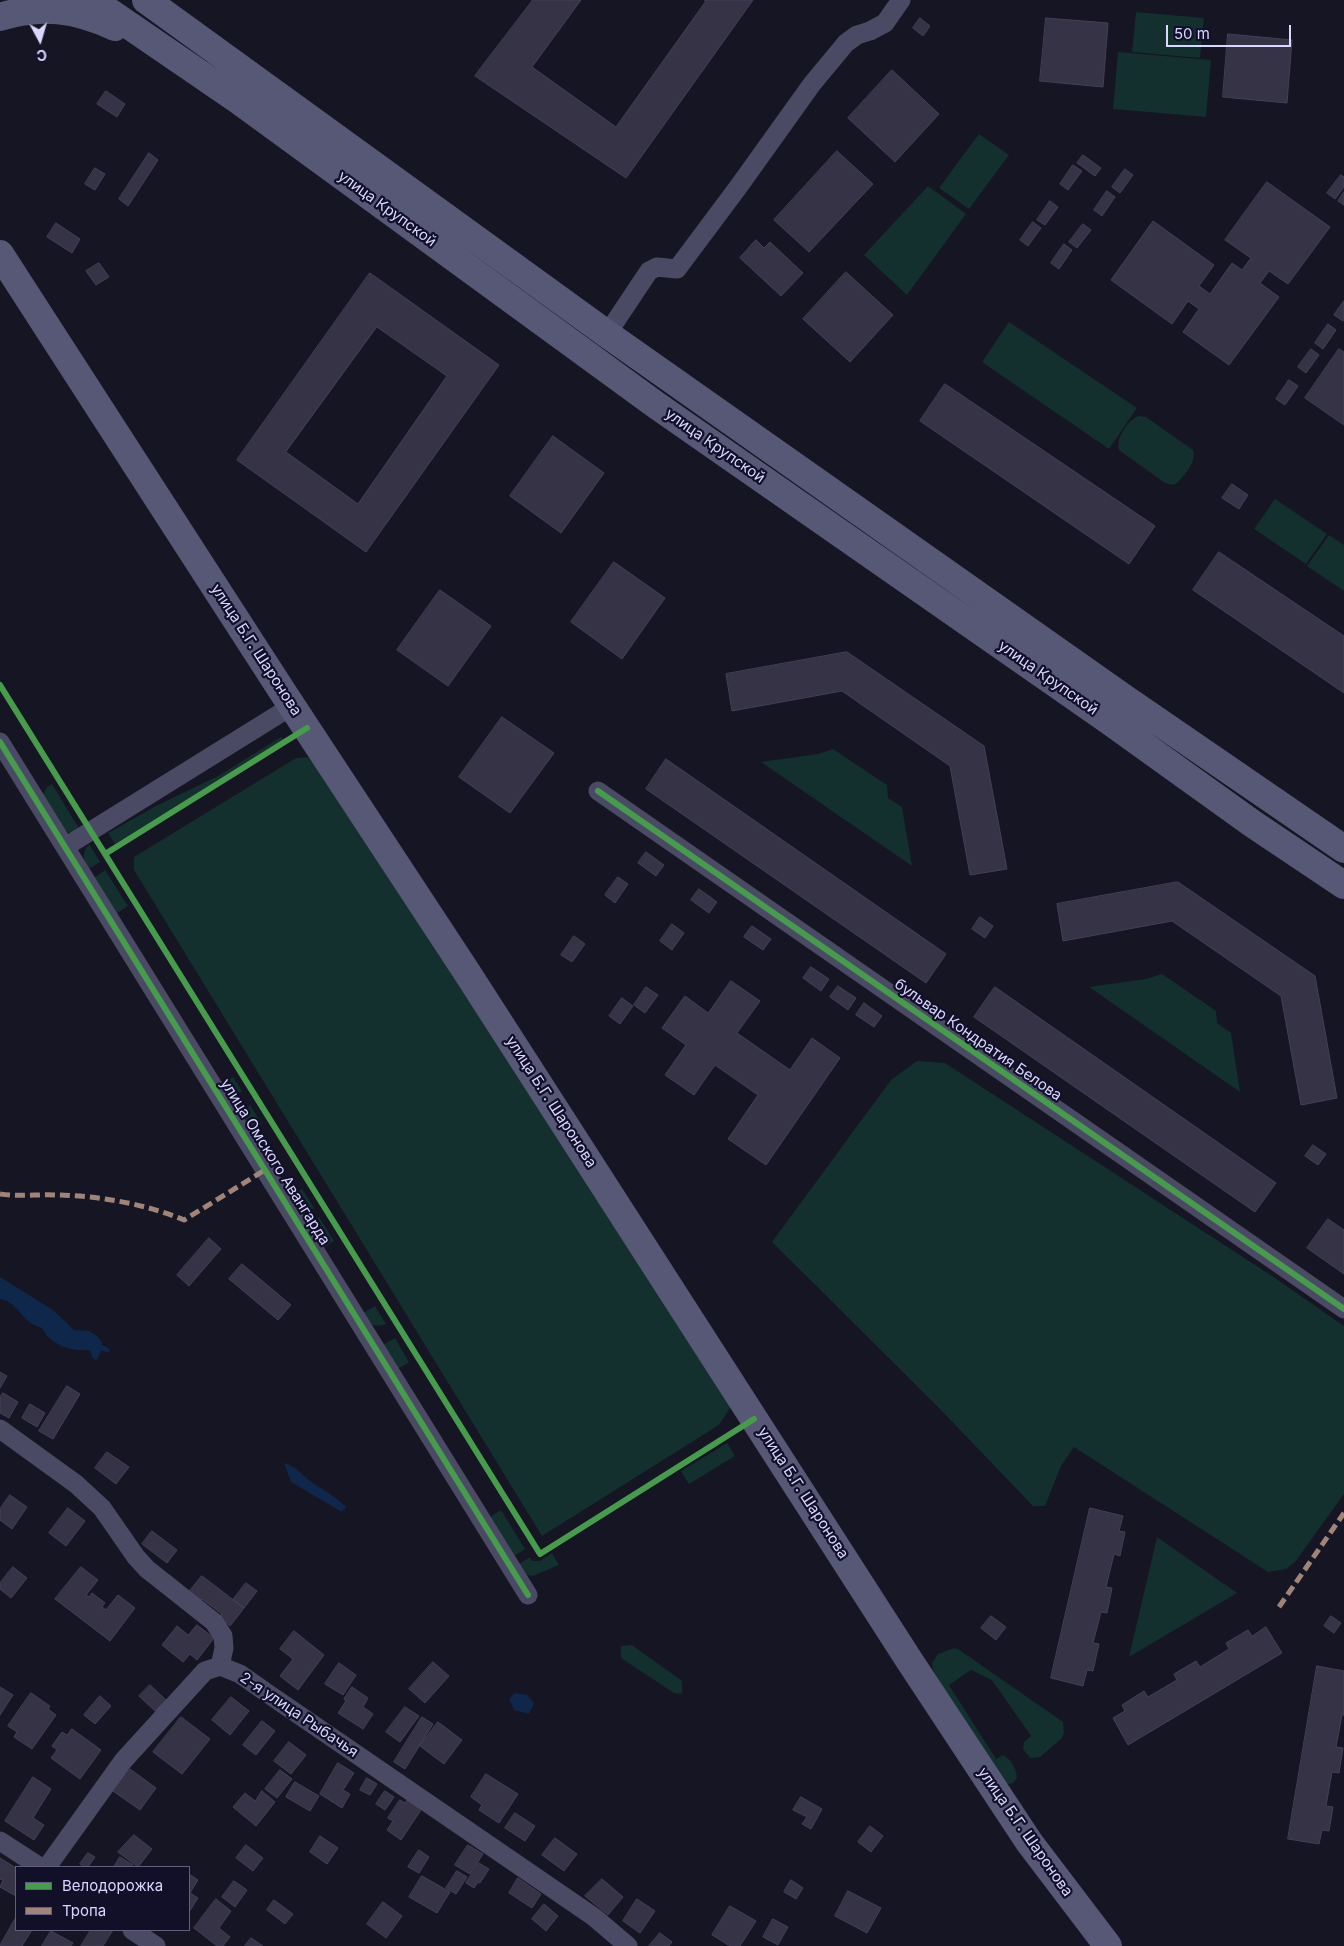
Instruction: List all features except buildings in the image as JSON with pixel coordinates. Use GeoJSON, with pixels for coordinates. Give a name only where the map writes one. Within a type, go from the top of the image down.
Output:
{"type":"FeatureCollection","features":[{"type":"Feature","properties":{"kind":"main road","name":"улица Крупской"},"geometry":{"type":"LineString","coordinates":[[92,0],[238,100],[656,405],[1100,714],[1253,824],[1344,885]]}},
{"type":"Feature","properties":{"kind":"main road","name":"улица Крупской"},"geometry":{"type":"LineString","coordinates":[[146,0],[163,9],[607,334],[1124,698],[1344,849]]}},
{"type":"Feature","properties":{"kind":"main road"},"geometry":{"type":"LineString","coordinates":[[0,17],[15,12],[43,9],[69,11],[104,22],[157,45]]}},
{"type":"Feature","properties":{"kind":"main road","name":"улица Б.Г. Шаронова"},"geometry":{"type":"LineString","coordinates":[[0,254],[292,706],[472,979],[665,1282],[1019,1826],[1108,1946]]}},
{"type":"Feature","properties":{"kind":"street"},"geometry":{"type":"LineString","coordinates":[[607,334],[649,271],[658,267],[677,269],[739,186],[800,98],[846,43],[857,35],[885,23],[901,0]]}},
{"type":"Feature","properties":{"kind":"street"},"geometry":{"type":"LineString","coordinates":[[65,847],[292,706]]}},
{"type":"Feature","properties":{"kind":"street","name":"улица Омского Авангарда"},"geometry":{"type":"LineString","coordinates":[[0,742],[528,1595]]}},
{"type":"Feature","properties":{"kind":"street","name":"бульвар Кондратия Белова"},"geometry":{"type":"LineString","coordinates":[[598,791],[1344,1309]]}},
{"type":"Feature","properties":{"kind":"street"},"geometry":{"type":"LineString","coordinates":[[0,1429],[76,1484],[102,1508],[147,1569],[214,1622],[223,1636],[224,1648],[220,1666],[205,1671],[123,1761],[48,1866]]}},
{"type":"Feature","properties":{"kind":"street","name":"2-я улица Рыбачья"},"geometry":{"type":"LineString","coordinates":[[220,1666],[240,1674],[254,1683],[594,1917],[628,1946]]}},
{"type":"Feature","properties":{"kind":"street"},"geometry":{"type":"LineString","coordinates":[[0,1841],[38,1866]]}},
{"type":"Feature","properties":{"kind":"street"},"geometry":{"type":"LineString","coordinates":[[134,1931],[156,1946]]}},
{"type":"Feature","properties":{"kind":"green space"},"geometry":{"type":"Polygon","coordinates":[[[1136,12],[1204,18],[1200,58],[1132,52],[1136,12]]]}},
{"type":"Feature","properties":{"kind":"green space"},"geometry":{"type":"Polygon","coordinates":[[[1118,52],[1211,60],[1206,117],[1113,109],[1118,52]]]}},
{"type":"Feature","properties":{"kind":"green space"},"geometry":{"type":"Polygon","coordinates":[[[979,134],[1009,155],[969,209],[939,188],[979,134]]]}},
{"type":"Feature","properties":{"kind":"green space"},"geometry":{"type":"Polygon","coordinates":[[[928,186],[966,214],[907,295],[864,255],[928,186]]]}},
{"type":"Feature","properties":{"kind":"green space"},"geometry":{"type":"Polygon","coordinates":[[[1009,322],[1137,408],[1109,449],[982,362],[1009,322]]]}},
{"type":"Feature","properties":{"kind":"green space"},"geometry":{"type":"Polygon","coordinates":[[[1138,416],[1146,417],[1193,450],[1192,463],[1177,483],[1173,485],[1165,483],[1119,450],[1119,441],[1123,430],[1130,421],[1138,416]]]}},
{"type":"Feature","properties":{"kind":"green space"},"geometry":{"type":"Polygon","coordinates":[[[1275,499],[1327,534],[1306,564],[1254,529],[1275,499]]]}},
{"type":"Feature","properties":{"kind":"green space"},"geometry":{"type":"Polygon","coordinates":[[[1329,535],[1344,545],[1344,591],[1307,566],[1329,535]]]}},
{"type":"Feature","properties":{"kind":"green space"},"geometry":{"type":"Polygon","coordinates":[[[281,737],[284,740],[115,844],[108,833],[154,807],[218,776],[281,737]]]}},
{"type":"Feature","properties":{"kind":"green space"},"geometry":{"type":"Polygon","coordinates":[[[833,749],[887,785],[888,798],[902,807],[912,866],[761,762],[818,754],[833,749]]]}},
{"type":"Feature","properties":{"kind":"green space"},"geometry":{"type":"Polygon","coordinates":[[[308,757],[317,768],[732,1405],[719,1425],[542,1536],[134,870],[134,857],[296,758],[308,757]]]}},
{"type":"Feature","properties":{"kind":"green space"},"geometry":{"type":"Polygon","coordinates":[[[52,784],[80,830],[70,834],[65,830],[43,795],[47,787],[52,784]]]}},
{"type":"Feature","properties":{"kind":"green space"},"geometry":{"type":"Polygon","coordinates":[[[89,844],[100,862],[89,869],[84,856],[89,844]]]}},
{"type":"Feature","properties":{"kind":"green space"},"geometry":{"type":"Polygon","coordinates":[[[105,870],[128,906],[116,914],[94,878],[105,870]]]}},
{"type":"Feature","properties":{"kind":"green space"},"geometry":{"type":"Polygon","coordinates":[[[1162,974],[1216,1011],[1217,1023],[1231,1033],[1240,1092],[1089,987],[1146,979],[1162,974]]]}},
{"type":"Feature","properties":{"kind":"green space"},"geometry":{"type":"Polygon","coordinates":[[[917,1061],[945,1063],[1272,1276],[1344,1326],[1344,1494],[1295,1562],[1286,1569],[1268,1572],[1074,1447],[1061,1466],[1045,1506],[1033,1506],[937,1406],[772,1242],[891,1080],[917,1061]]]}},
{"type":"Feature","properties":{"kind":"green space"},"geometry":{"type":"Polygon","coordinates":[[[233,1077],[242,1091],[231,1098],[222,1084],[233,1077]]]}},
{"type":"Feature","properties":{"kind":"green space"},"geometry":{"type":"Polygon","coordinates":[[[250,1105],[262,1124],[251,1131],[244,1120],[244,1113],[250,1105]]]}},
{"type":"Feature","properties":{"kind":"green space"},"geometry":{"type":"Polygon","coordinates":[[[302,1189],[314,1208],[303,1215],[291,1196],[302,1189]]]}},
{"type":"Feature","properties":{"kind":"green space"},"geometry":{"type":"Polygon","coordinates":[[[319,1217],[334,1241],[323,1248],[308,1224],[319,1217]]]}},
{"type":"Feature","properties":{"kind":"green space"},"geometry":{"type":"Polygon","coordinates":[[[375,1306],[386,1324],[377,1326],[367,1320],[363,1313],[375,1306]]]}},
{"type":"Feature","properties":{"kind":"green space"},"geometry":{"type":"Polygon","coordinates":[[[395,1338],[409,1362],[398,1369],[383,1345],[395,1338]]]}},
{"type":"Feature","properties":{"kind":"green space"},"geometry":{"type":"Polygon","coordinates":[[[727,1443],[735,1456],[689,1484],[681,1471],[727,1443]]]}},
{"type":"Feature","properties":{"kind":"green space"},"geometry":{"type":"Polygon","coordinates":[[[501,1510],[525,1549],[514,1556],[490,1517],[501,1510]]]}},
{"type":"Feature","properties":{"kind":"green space"},"geometry":{"type":"Polygon","coordinates":[[[1157,1537],[1237,1593],[1129,1657],[1157,1537]]]}},
{"type":"Feature","properties":{"kind":"green space"},"geometry":{"type":"Polygon","coordinates":[[[552,1553],[559,1565],[533,1576],[525,1574],[519,1564],[530,1557],[532,1561],[540,1561],[552,1553]]]}},
{"type":"Feature","properties":{"kind":"green space"},"geometry":{"type":"Polygon","coordinates":[[[632,1645],[682,1681],[682,1694],[674,1693],[621,1658],[621,1646],[632,1645]]]}},
{"type":"Feature","properties":{"kind":"green space"},"geometry":{"type":"Polygon","coordinates":[[[954,1648],[1063,1722],[1064,1733],[1062,1738],[1040,1757],[1030,1758],[1023,1749],[1024,1742],[1031,1736],[992,1680],[971,1670],[949,1685],[996,1759],[1003,1755],[1013,1765],[1017,1778],[1013,1783],[1005,1785],[950,1700],[933,1670],[932,1663],[938,1654],[954,1648]]]}},
{"type":"Feature","properties":{"kind":"water"},"geometry":{"type":"Polygon","coordinates":[[[0,1277],[53,1310],[74,1330],[89,1331],[97,1336],[102,1342],[101,1352],[96,1361],[92,1357],[90,1350],[76,1350],[56,1343],[50,1339],[42,1328],[27,1320],[14,1306],[0,1299],[0,1277]]]}},
{"type":"Feature","properties":{"kind":"water"},"geometry":{"type":"Polygon","coordinates":[[[284,1463],[289,1464],[346,1507],[342,1512],[291,1482],[284,1463]]]}},
{"type":"Feature","properties":{"kind":"water"},"geometry":{"type":"Polygon","coordinates":[[[515,1693],[527,1695],[534,1703],[529,1714],[514,1710],[509,1699],[515,1693]]]}},
{"type":"Feature","properties":{"kind":"waterway"},"geometry":{"type":"LineString","coordinates":[[96,1345],[107,1350]]}},
{"type":"Feature","properties":{"kind":"marked path"},"geometry":{"type":"LineString","coordinates":[[0,1194],[106,1199],[154,1209],[184,1220],[265,1170]]}},
{"type":"Feature","properties":{"kind":"marked path"},"geometry":{"type":"LineString","coordinates":[[1279,1607],[1344,1513]]}},
{"type":"Feature","properties":{"kind":"cycle path"},"geometry":{"type":"LineString","coordinates":[[0,685],[540,1554],[754,1419]]}},
{"type":"Feature","properties":{"kind":"cycle path"},"geometry":{"type":"LineString","coordinates":[[105,854],[307,728]]}},
{"type":"Feature","properties":{"kind":"cycle path"},"geometry":{"type":"LineString","coordinates":[[0,742],[528,1595]]}},
{"type":"Feature","properties":{"kind":"cycle path"},"geometry":{"type":"LineString","coordinates":[[598,791],[1344,1309]]}}]}
